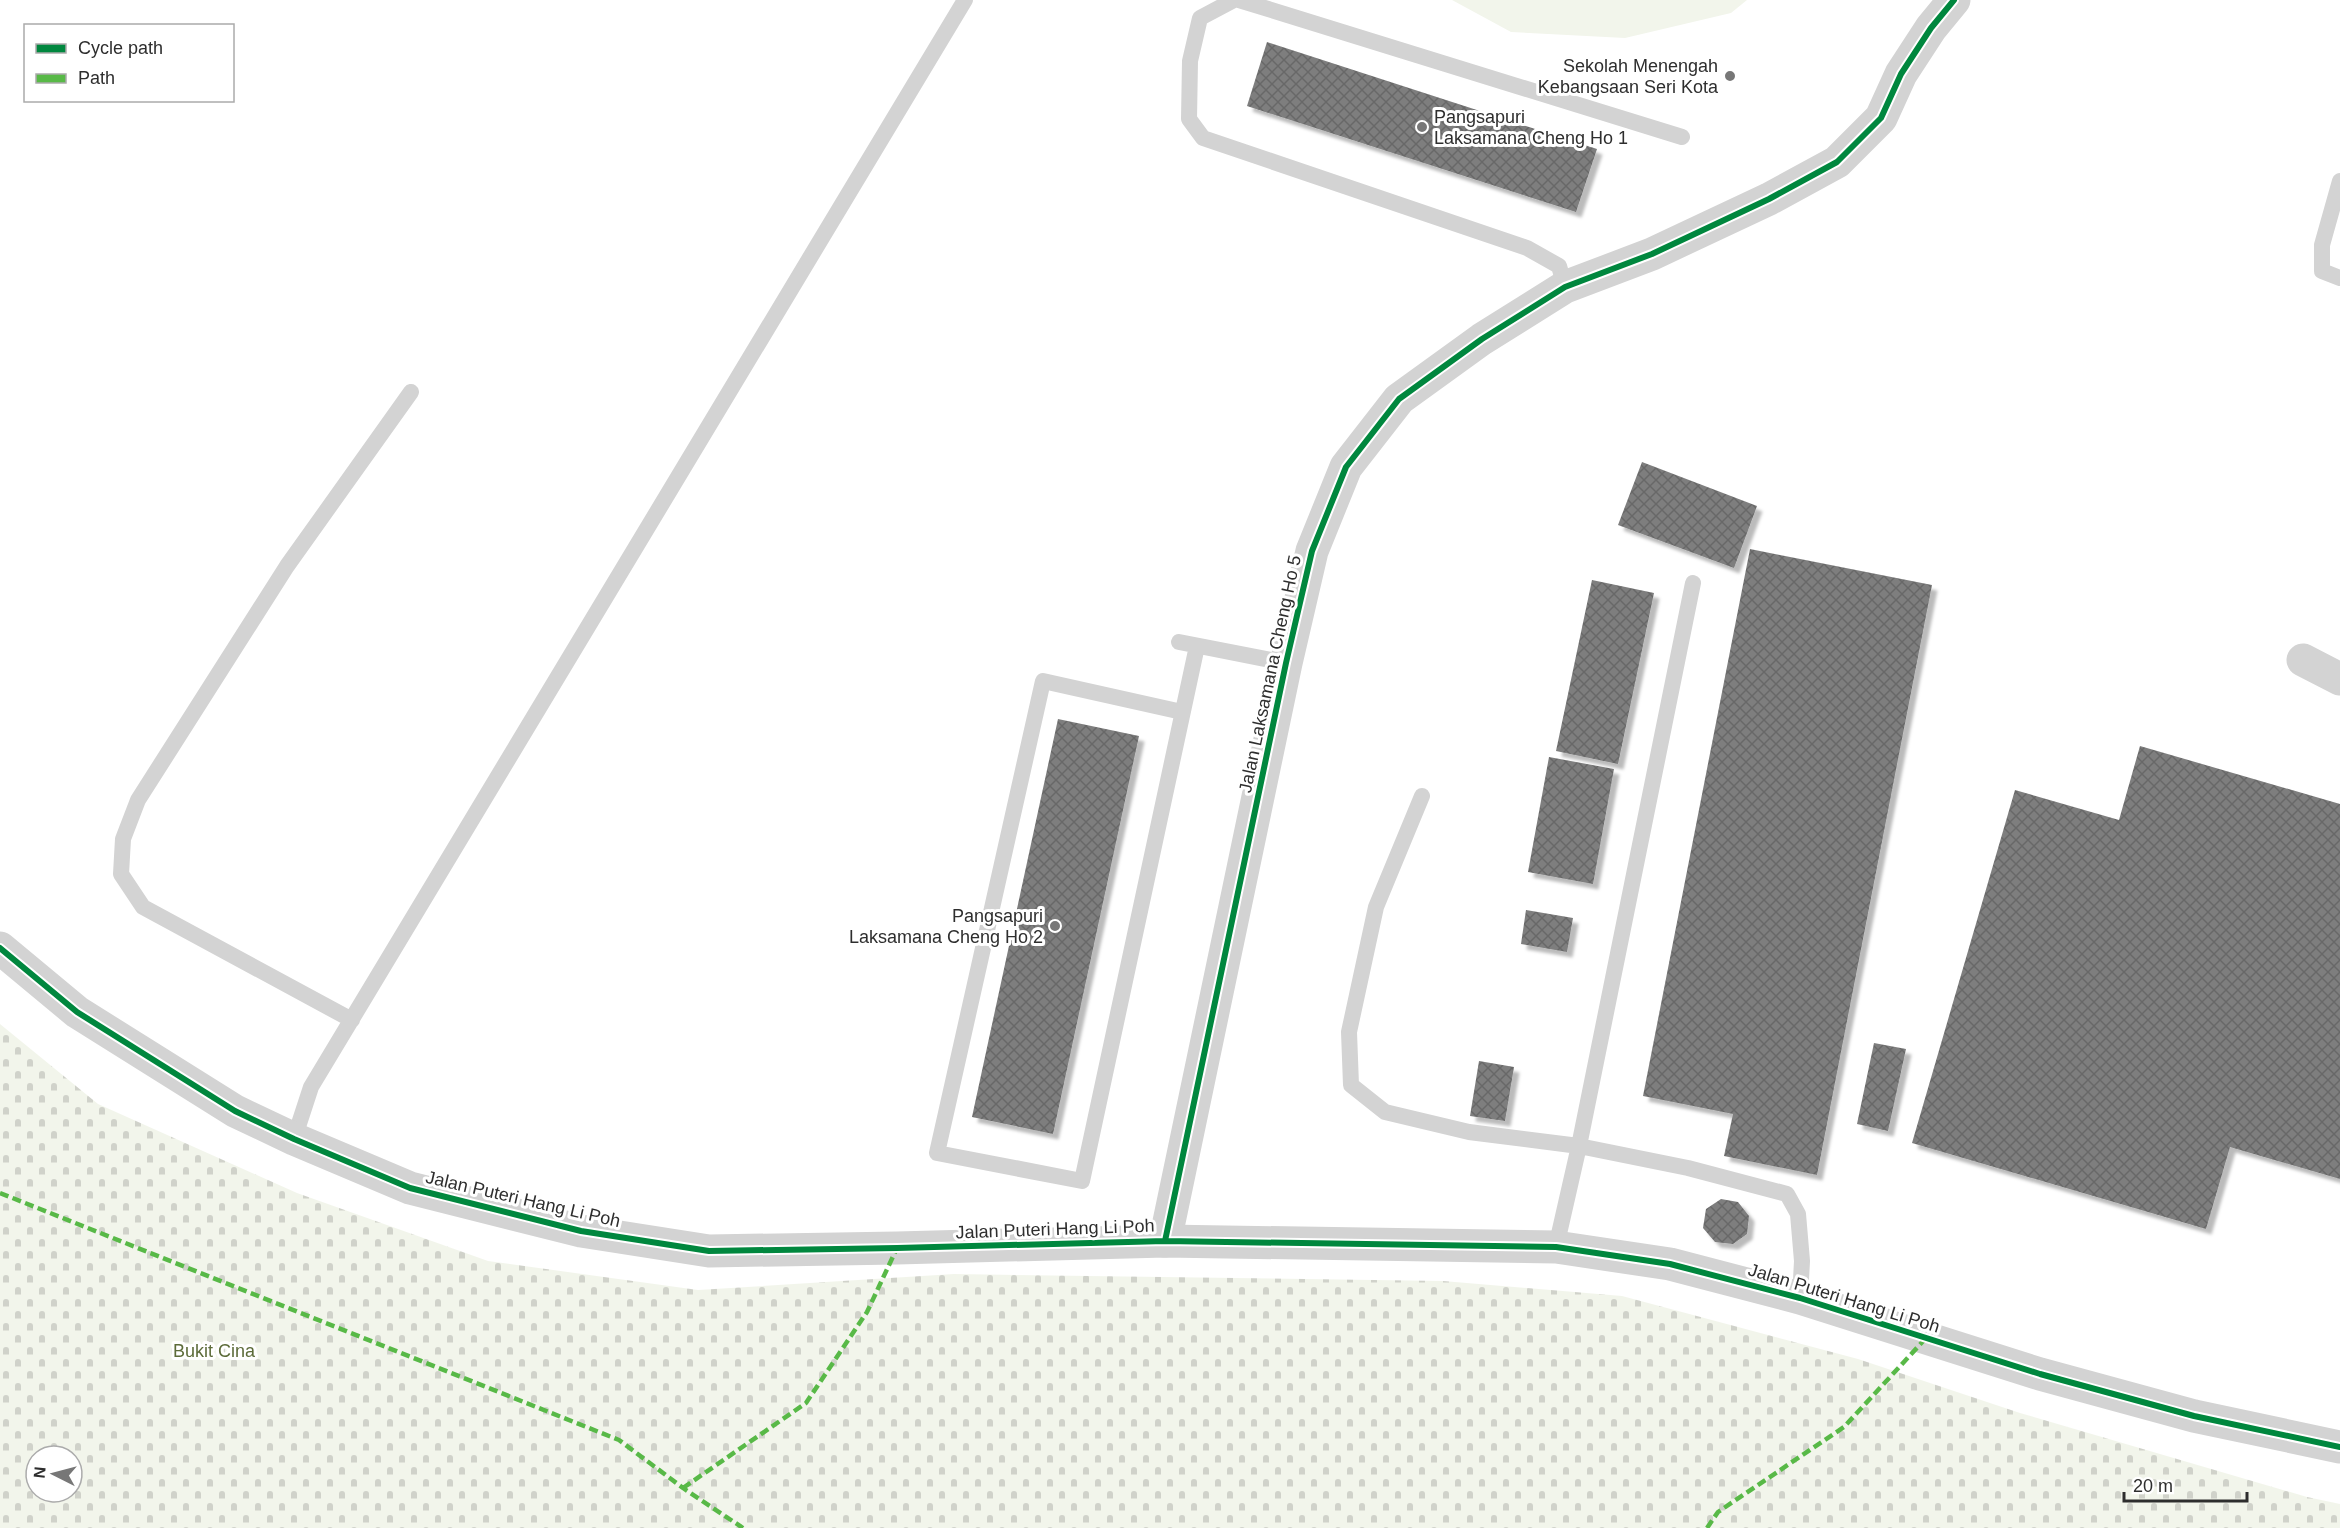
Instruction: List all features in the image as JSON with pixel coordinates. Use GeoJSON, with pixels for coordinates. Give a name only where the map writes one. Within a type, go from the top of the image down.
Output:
{"type":"FeatureCollection","features":[{"type":"Feature","properties":{"kind":"street","name":"Jalan Laksamana Cheng Ho 5"},"geometry":{"type":"LineString","coordinates":[[1165,1241],[1286,663],[1312,551],[1346,467],[1399,399],[1482,339],[1565,287],[1652,254],[1769,200],[1837,162],[1881,118],[1907,65],[1931,28],[1954,0]]}},
{"type":"Feature","properties":{"kind":"street"},"geometry":{"type":"LineString","coordinates":[[2303,660],[2340,679]]}},
{"type":"Feature","properties":{"kind":"street","name":"Jalan Puteri Hang Li Poh"},"geometry":{"type":"LineString","coordinates":[[0,948],[77,1012],[235,1111],[294,1139],[410,1188],[581,1231],[709,1251],[1165,1241],[1556,1247],[1670,1264],[1800,1298],[2040,1374],[2194,1416],[2340,1447]]}},
{"type":"Feature","properties":{"kind":"lane"},"geometry":{"type":"LineString","coordinates":[[294,1139],[311,1087],[966,0]]}},
{"type":"Feature","properties":{"kind":"lane"},"geometry":{"type":"LineString","coordinates":[[1234,0],[1200,18],[1190,61],[1190,118],[1203,138],[1527,248],[1559,266],[1565,287]]}},
{"type":"Feature","properties":{"kind":"lane"},"geometry":{"type":"LineString","coordinates":[[1239,0],[1682,137]]}},
{"type":"Feature","properties":{"kind":"lane"},"geometry":{"type":"LineString","coordinates":[[2340,181],[2322,244],[2322,271],[2340,278]]}},
{"type":"Feature","properties":{"kind":"lane"},"geometry":{"type":"LineString","coordinates":[[352,1020],[143,907],[121,874],[123,838],[138,800],[287,566],[411,392]]}},
{"type":"Feature","properties":{"kind":"lane"},"geometry":{"type":"LineString","coordinates":[[1556,1247],[1579,1146],[1694,583]]}},
{"type":"Feature","properties":{"kind":"lane"},"geometry":{"type":"LineString","coordinates":[[1179,642],[1286,663]]}},
{"type":"Feature","properties":{"kind":"lane"},"geometry":{"type":"LineString","coordinates":[[1182,712],[1043,681],[937,1153],[1082,1181],[1197,646]]}},
{"type":"Feature","properties":{"kind":"lane"},"geometry":{"type":"LineString","coordinates":[[1422,796],[1376,907],[1349,1032],[1351,1085],[1385,1112],[1469,1132],[1579,1146],[1688,1168],[1787,1194],[1798,1214],[1802,1261],[1800,1298]]}},
{"type":"Feature","properties":{"kind":"green space"},"geometry":{"type":"Polygon","coordinates":[[[1452,0],[1747,0],[1731,13],[1625,38],[1511,32],[1452,0]]]}},
{"type":"Feature","properties":{"kind":"green space","name":"Bukit Cina"},"geometry":{"type":"Polygon","coordinates":[[[0,1024],[98,1104],[297,1193],[488,1261],[698,1290],[954,1274],[1443,1281],[1622,1296],[1858,1359],[2020,1413],[2307,1497],[2340,1504],[2340,1528],[0,1528],[0,1024]]]}},
{"type":"Feature","properties":{"kind":"building","name":"Pangsapuri Laksamana Cheng Ho 1"},"geometry":{"type":"Polygon","coordinates":[[[1267,42],[1597,149],[1576,212],[1247,106],[1267,42]]]}},
{"type":"Feature","properties":{"kind":"building"},"geometry":{"type":"Polygon","coordinates":[[[1642,462],[1757,506],[1734,568],[1618,525],[1642,462]]]}},
{"type":"Feature","properties":{"kind":"building"},"geometry":{"type":"Polygon","coordinates":[[[1750,549],[1932,585],[1817,1175],[1724,1156],[1733,1114],[1643,1096],[1750,549]]]}},
{"type":"Feature","properties":{"kind":"building"},"geometry":{"type":"Polygon","coordinates":[[[1592,580],[1654,593],[1618,764],[1556,751],[1592,580]]]}},
{"type":"Feature","properties":{"kind":"building","name":"Pangsapuri Laksamana Cheng Ho 2"},"geometry":{"type":"Polygon","coordinates":[[[1058,719],[1139,736],[1053,1134],[972,1117],[1058,719]]]}},
{"type":"Feature","properties":{"kind":"building"},"geometry":{"type":"Polygon","coordinates":[[[2140,746],[2340,804],[2340,1179],[2230,1147],[2206,1229],[1912,1143],[2015,790],[2119,820],[2140,746]]]}},
{"type":"Feature","properties":{"kind":"building"},"geometry":{"type":"Polygon","coordinates":[[[1549,757],[1614,769],[1593,884],[1528,872],[1549,757]]]}},
{"type":"Feature","properties":{"kind":"building"},"geometry":{"type":"Polygon","coordinates":[[[1526,910],[1573,918],[1567,952],[1521,944],[1526,910]]]}},
{"type":"Feature","properties":{"kind":"building"},"geometry":{"type":"Polygon","coordinates":[[[1874,1043],[1906,1049],[1888,1131],[1857,1124],[1874,1043]]]}},
{"type":"Feature","properties":{"kind":"building"},"geometry":{"type":"Polygon","coordinates":[[[1479,1061],[1514,1067],[1505,1121],[1470,1116],[1479,1061]]]}},
{"type":"Feature","properties":{"kind":"building"},"geometry":{"type":"Polygon","coordinates":[[[1721,1199],[1738,1202],[1749,1216],[1747,1234],[1733,1244],[1715,1242],[1703,1228],[1706,1209],[1721,1199]]]}},
{"type":"Feature","properties":{"kind":"marked path"},"geometry":{"type":"LineString","coordinates":[[0,1193],[619,1440],[683,1488],[743,1528]]}},
{"type":"Feature","properties":{"kind":"marked path"},"geometry":{"type":"LineString","coordinates":[[683,1488],[806,1403],[867,1312],[897,1248]]}},
{"type":"Feature","properties":{"kind":"marked path"},"geometry":{"type":"LineString","coordinates":[[1707,1528],[1718,1512],[1844,1427],[1926,1338]]}},
{"type":"Feature","properties":{"kind":"cycle path"},"geometry":{"type":"LineString","coordinates":[[1165,1241],[1286,663],[1312,551],[1346,467],[1399,399],[1482,339],[1565,287],[1652,254],[1769,199],[1837,162],[1881,118],[1901,74],[1931,28],[1954,0]]}},
{"type":"Feature","properties":{"kind":"cycle path"},"geometry":{"type":"LineString","coordinates":[[0,948],[77,1012],[235,1111],[294,1139],[410,1188],[581,1231],[709,1251],[1165,1241],[1556,1247],[1670,1264],[1800,1298],[2040,1374],[2194,1416],[2340,1447]]}},
{"type":"Feature","properties":{"kind":"place","name":"Sekolah Menengah Kebangsaan Seri Kota"},"geometry":{"type":"Point","coordinates":[1730,76]}},
{"type":"Feature","properties":{"kind":"place","name":"Pangsapuri Laksamana Cheng Ho 1"},"geometry":{"type":"Point","coordinates":[1422,127]}},
{"type":"Feature","properties":{"kind":"place","name":"Pangsapuri Laksamana Cheng Ho 2"},"geometry":{"type":"Point","coordinates":[1055,926]}}]}
